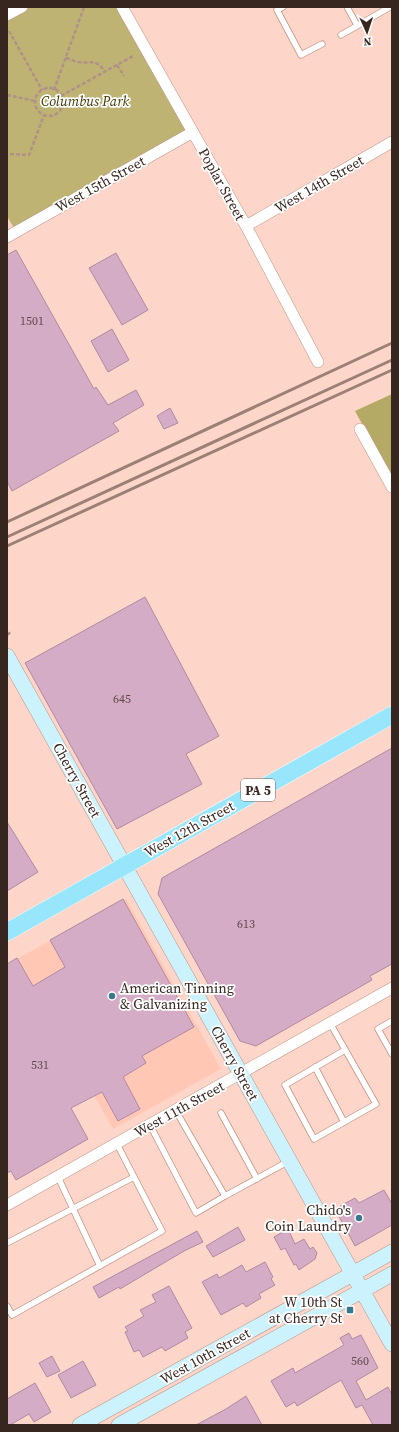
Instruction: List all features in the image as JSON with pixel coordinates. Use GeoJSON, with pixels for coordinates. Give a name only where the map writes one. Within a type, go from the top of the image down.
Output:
{"type":"FeatureCollection","features":[{"type":"Feature","properties":{"kind":"main road","name":"West 12th Street"},"geometry":{"type":"LineString","coordinates":[[7,932],[392,715]]}},
{"type":"Feature","properties":{"kind":"street"},"geometry":{"type":"LineString","coordinates":[[7,15],[22,7]]}},
{"type":"Feature","properties":{"kind":"street","name":"Poplar Street"},"geometry":{"type":"LineString","coordinates":[[122,7],[246,226],[318,362]]}},
{"type":"Feature","properties":{"kind":"street","name":"West 15th Street"},"geometry":{"type":"LineString","coordinates":[[7,237],[193,132]]}},
{"type":"Feature","properties":{"kind":"street","name":"West 14th Street"},"geometry":{"type":"LineString","coordinates":[[246,226],[392,142]]}},
{"type":"Feature","properties":{"kind":"street"},"geometry":{"type":"LineString","coordinates":[[360,428],[392,487]]}},
{"type":"Feature","properties":{"kind":"street","name":"Cherry Street"},"geometry":{"type":"LineString","coordinates":[[7,656],[392,1344]]}},
{"type":"Feature","properties":{"kind":"street","name":"West 11th Street"},"geometry":{"type":"LineString","coordinates":[[7,1205],[392,988]]}},
{"type":"Feature","properties":{"kind":"street","name":"West 10th Street"},"geometry":{"type":"LineString","coordinates":[[80,1425],[392,1252]]}},
{"type":"Feature","properties":{"kind":"street","name":"West 10th Street"},"geometry":{"type":"LineString","coordinates":[[119,1425],[392,1274]]}},
{"type":"Feature","properties":{"kind":"street"},"geometry":{"type":"LineString","coordinates":[[170,1376],[179,1392]]}},
{"type":"Feature","properties":{"kind":"lane"},"geometry":{"type":"LineString","coordinates":[[283,7],[277,10],[301,54],[322,44]]}},
{"type":"Feature","properties":{"kind":"lane"},"geometry":{"type":"LineString","coordinates":[[347,7],[357,25]]}},
{"type":"Feature","properties":{"kind":"lane"},"geometry":{"type":"LineString","coordinates":[[341,35],[390,7]]}},
{"type":"Feature","properties":{"kind":"lane"},"geometry":{"type":"LineString","coordinates":[[392,1021],[378,1029],[392,1054]]}},
{"type":"Feature","properties":{"kind":"lane"},"geometry":{"type":"LineString","coordinates":[[330,1023],[376,1104],[314,1139],[285,1085],[345,1050]]}},
{"type":"Feature","properties":{"kind":"lane"},"geometry":{"type":"LineString","coordinates":[[315,1068],[344,1122]]}},
{"type":"Feature","properties":{"kind":"lane"},"geometry":{"type":"LineString","coordinates":[[176,1111],[225,1196]]}},
{"type":"Feature","properties":{"kind":"lane"},"geometry":{"type":"LineString","coordinates":[[221,1113],[257,1179]]}},
{"type":"Feature","properties":{"kind":"lane"},"geometry":{"type":"LineString","coordinates":[[150,1125],[196,1213],[290,1161]]}},
{"type":"Feature","properties":{"kind":"lane"},"geometry":{"type":"LineString","coordinates":[[7,1306],[12,1315],[162,1231],[117,1144]]}},
{"type":"Feature","properties":{"kind":"lane"},"geometry":{"type":"LineString","coordinates":[[58,1177],[100,1266]]}},
{"type":"Feature","properties":{"kind":"lane"},"geometry":{"type":"LineString","coordinates":[[7,1243],[134,1177]]}},
{"type":"Feature","properties":{"kind":"path"},"geometry":{"type":"LineString","coordinates":[[54,90],[84,7]]}},
{"type":"Feature","properties":{"kind":"path"},"geometry":{"type":"LineString","coordinates":[[9,31],[42,90]]}},
{"type":"Feature","properties":{"kind":"path"},"geometry":{"type":"LineString","coordinates":[[61,96],[132,56]]}},
{"type":"Feature","properties":{"kind":"path"},"geometry":{"type":"LineString","coordinates":[[66,58],[79,63],[84,61],[96,63],[105,72]]}},
{"type":"Feature","properties":{"kind":"path"},"geometry":{"type":"LineString","coordinates":[[117,65],[124,76]]}},
{"type":"Feature","properties":{"kind":"path"},"geometry":{"type":"LineString","coordinates":[[42,90],[54,90],[61,96],[63,105],[59,112],[51,116],[44,115],[36,108],[35,101],[37,94],[42,90]]}},
{"type":"Feature","properties":{"kind":"path"},"geometry":{"type":"LineString","coordinates":[[7,95],[35,101]]}},
{"type":"Feature","properties":{"kind":"path"},"geometry":{"type":"LineString","coordinates":[[10,154],[29,155],[44,115]]}},
{"type":"Feature","properties":{"kind":"path"},"geometry":{"type":"LineString","coordinates":[[7,635],[11,632]]}},
{"type":"Feature","properties":{"kind":"shaded area"},"geometry":{"type":"Polygon","coordinates":[[[392,394],[392,478],[355,411],[392,394]]]}},
{"type":"Feature","properties":{"kind":"shaded area","name":"American Tinning & Galvanizing"},"geometry":{"type":"Polygon","coordinates":[[[126,899],[221,1069],[113,1129],[17,959],[126,899]]]}},
{"type":"Feature","properties":{"kind":"green space","name":"Columbus Park"},"geometry":{"type":"Polygon","coordinates":[[[22,7],[122,7],[193,132],[16,232],[7,216],[7,15],[22,7]]]}},
{"type":"Feature","properties":{"kind":"building"},"geometry":{"type":"Polygon","coordinates":[[[16,250],[94,389],[96,387],[108,405],[136,390],[144,405],[113,423],[119,431],[12,491],[7,481],[7,255],[16,250]]]}},
{"type":"Feature","properties":{"kind":"building"},"geometry":{"type":"Polygon","coordinates":[[[116,253],[148,310],[122,325],[89,268],[116,253]]]}},
{"type":"Feature","properties":{"kind":"building"},"geometry":{"type":"Polygon","coordinates":[[[112,329],[129,360],[108,372],[91,341],[112,329]]]}},
{"type":"Feature","properties":{"kind":"building"},"geometry":{"type":"Polygon","coordinates":[[[170,408],[178,423],[164,429],[157,416],[170,408]]]}},
{"type":"Feature","properties":{"kind":"building"},"geometry":{"type":"Polygon","coordinates":[[[145,597],[219,736],[186,754],[202,784],[117,829],[25,663],[145,597]]]}},
{"type":"Feature","properties":{"kind":"building"},"geometry":{"type":"Polygon","coordinates":[[[392,748],[392,964],[370,976],[372,980],[256,1046],[240,1041],[158,894],[162,878],[392,748]]]}},
{"type":"Feature","properties":{"kind":"building"},"geometry":{"type":"Polygon","coordinates":[[[7,822],[38,872],[7,891],[7,822]]]}},
{"type":"Feature","properties":{"kind":"building"},"geometry":{"type":"Polygon","coordinates":[[[123,899],[194,1027],[142,1056],[146,1063],[123,1077],[140,1109],[118,1121],[102,1092],[71,1108],[88,1139],[16,1180],[11,1171],[7,1173],[7,964],[17,958],[33,986],[65,967],[50,940],[123,899]]]}},
{"type":"Feature","properties":{"kind":"building"},"geometry":{"type":"Polygon","coordinates":[[[384,1190],[392,1204],[392,1225],[355,1246],[335,1209],[355,1198],[359,1203],[384,1190]]]}},
{"type":"Feature","properties":{"kind":"building"},"geometry":{"type":"Polygon","coordinates":[[[238,1227],[245,1240],[213,1257],[206,1246],[238,1227]]]}},
{"type":"Feature","properties":{"kind":"building"},"geometry":{"type":"Polygon","coordinates":[[[288,1229],[295,1244],[304,1239],[310,1249],[313,1247],[317,1253],[315,1259],[299,1270],[296,1264],[294,1265],[285,1248],[281,1250],[274,1237],[288,1229]]]}},
{"type":"Feature","properties":{"kind":"building"},"geometry":{"type":"Polygon","coordinates":[[[197,1231],[203,1242],[184,1251],[120,1289],[119,1287],[99,1298],[93,1287],[197,1231]]]}},
{"type":"Feature","properties":{"kind":"building"},"geometry":{"type":"Polygon","coordinates":[[[265,1262],[273,1277],[271,1279],[275,1285],[259,1294],[261,1298],[246,1307],[243,1303],[221,1315],[202,1282],[217,1274],[219,1278],[242,1265],[246,1272],[265,1262]]]}},
{"type":"Feature","properties":{"kind":"building"},"geometry":{"type":"Polygon","coordinates":[[[169,1286],[192,1328],[185,1332],[188,1338],[165,1351],[162,1347],[143,1357],[139,1350],[134,1352],[125,1332],[128,1331],[125,1327],[144,1316],[140,1310],[156,1302],[152,1295],[169,1286]]]}},
{"type":"Feature","properties":{"kind":"building"},"geometry":{"type":"Polygon","coordinates":[[[349,1333],[352,1339],[361,1335],[378,1368],[356,1381],[366,1400],[388,1387],[392,1395],[392,1425],[373,1425],[362,1405],[356,1408],[341,1380],[297,1406],[295,1402],[286,1407],[271,1381],[293,1368],[295,1373],[344,1345],[340,1338],[349,1333]]]}},
{"type":"Feature","properties":{"kind":"building"},"geometry":{"type":"Polygon","coordinates":[[[52,1356],[60,1371],[47,1377],[39,1363],[52,1356]]]}},
{"type":"Feature","properties":{"kind":"building"},"geometry":{"type":"Polygon","coordinates":[[[83,1361],[96,1385],[71,1398],[58,1375],[83,1361]]]}},
{"type":"Feature","properties":{"kind":"building"},"geometry":{"type":"Polygon","coordinates":[[[35,1383],[51,1412],[34,1422],[29,1414],[10,1425],[7,1425],[7,1399],[35,1383]]]}},
{"type":"Feature","properties":{"kind":"building"},"geometry":{"type":"Polygon","coordinates":[[[246,1396],[262,1425],[196,1425],[226,1409],[246,1396]]]}},
{"type":"Feature","properties":{"kind":"railway"},"geometry":{"type":"LineString","coordinates":[[7,522],[392,343]]}},
{"type":"Feature","properties":{"kind":"railway"},"geometry":{"type":"LineString","coordinates":[[7,537],[392,360]]}},
{"type":"Feature","properties":{"kind":"railway"},"geometry":{"type":"LineString","coordinates":[[7,546],[392,370]]}},
{"type":"Feature","properties":{"kind":"place","name":"American Tinning & Galvanizing"},"geometry":{"type":"Point","coordinates":[112,996]}},
{"type":"Feature","properties":{"kind":"place","name":"Chido's Coin Laundry"},"geometry":{"type":"Point","coordinates":[359,1218]}},
{"type":"Feature","properties":{"kind":"place","name":"W 10th St at Cherry St"},"geometry":{"type":"Point","coordinates":[350,1310]}}]}
